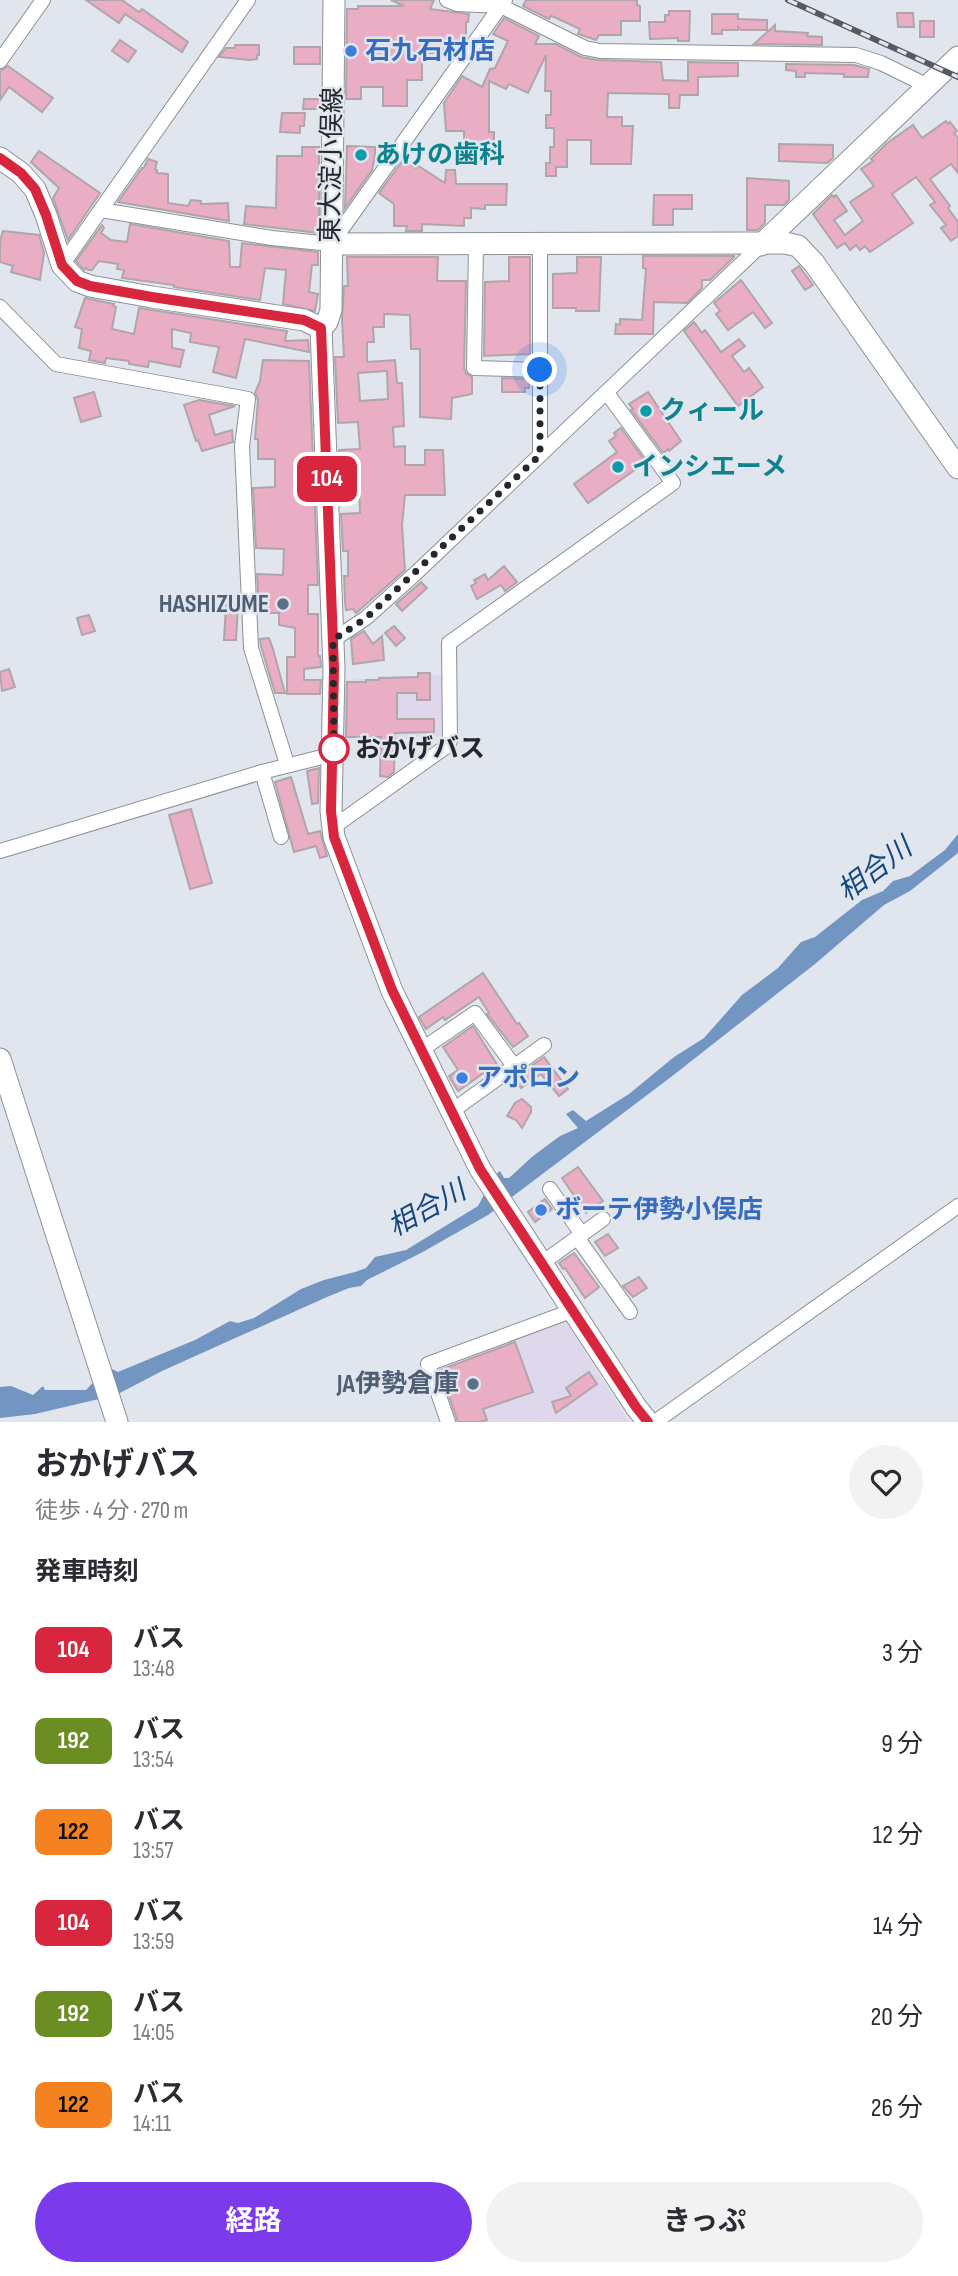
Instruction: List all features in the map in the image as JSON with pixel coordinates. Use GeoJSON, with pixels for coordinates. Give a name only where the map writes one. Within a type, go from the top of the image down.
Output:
{"type":"FeatureCollection","features":[{"type":"Feature","properties":{"kind":"main road","name":"東大淀小俣線"},"geometry":{"type":"LineString","coordinates":[[332,828],[333,640],[321,328],[327,322],[331,310],[334,0]]}},
{"type":"Feature","properties":{"kind":"main road"},"geometry":{"type":"LineString","coordinates":[[761,245],[958,57]]}},
{"type":"Feature","properties":{"kind":"main road"},"geometry":{"type":"LineString","coordinates":[[0,158],[21,173],[35,189],[62,265],[70,275],[90,286],[292,318],[313,323],[321,328]]}},
{"type":"Feature","properties":{"kind":"main road"},"geometry":{"type":"LineString","coordinates":[[331,244],[785,243],[798,246],[814,263],[958,468]]}},
{"type":"Feature","properties":{"kind":"main road"},"geometry":{"type":"LineString","coordinates":[[332,828],[383,967],[480,1169],[642,1417]]}},
{"type":"Feature","properties":{"kind":"main road"},"geometry":{"type":"LineString","coordinates":[[0,1059],[117,1422]]}},
{"type":"Feature","properties":{"kind":"street"},"geometry":{"type":"LineString","coordinates":[[0,61],[43,0]]}},
{"type":"Feature","properties":{"kind":"street"},"geometry":{"type":"LineString","coordinates":[[62,265],[248,0]]}},
{"type":"Feature","properties":{"kind":"street"},"geometry":{"type":"LineString","coordinates":[[447,0],[457,4],[503,3],[585,48],[600,51],[856,55],[881,63],[928,86]]}},
{"type":"Feature","properties":{"kind":"street"},"geometry":{"type":"LineString","coordinates":[[101,210],[272,238],[331,244],[503,3]]}},
{"type":"Feature","properties":{"kind":"street"},"geometry":{"type":"LineString","coordinates":[[476,244],[474,368],[540,370]]}},
{"type":"Feature","properties":{"kind":"street"},"geometry":{"type":"LineString","coordinates":[[540,245],[540,455]]}},
{"type":"Feature","properties":{"kind":"street"},"geometry":{"type":"LineString","coordinates":[[333,640],[366,618],[761,245]]}},
{"type":"Feature","properties":{"kind":"street"},"geometry":{"type":"LineString","coordinates":[[0,307],[56,364],[248,400],[242,446],[251,648],[287,764]]}},
{"type":"Feature","properties":{"kind":"street"},"geometry":{"type":"LineString","coordinates":[[332,828],[447,746],[450,741],[449,643],[673,483],[607,393]]}},
{"type":"Feature","properties":{"kind":"street"},"geometry":{"type":"LineString","coordinates":[[0,851],[287,764],[334,754]]}},
{"type":"Feature","properties":{"kind":"street"},"geometry":{"type":"LineString","coordinates":[[262,772],[281,837]]}},
{"type":"Feature","properties":{"kind":"street"},"geometry":{"type":"LineString","coordinates":[[421,1050],[475,1013],[514,1066]]}},
{"type":"Feature","properties":{"kind":"street"},"geometry":{"type":"LineString","coordinates":[[452,1111],[544,1045]]}},
{"type":"Feature","properties":{"kind":"street"},"geometry":{"type":"LineString","coordinates":[[550,1189],[579,1230],[580,1243],[630,1311]]}},
{"type":"Feature","properties":{"kind":"street"},"geometry":{"type":"LineString","coordinates":[[655,1422],[958,1206]]}},
{"type":"Feature","properties":{"kind":"street"},"geometry":{"type":"LineString","coordinates":[[542,1263],[603,1219]]}},
{"type":"Feature","properties":{"kind":"street"},"geometry":{"type":"LineString","coordinates":[[448,1422],[428,1364],[574,1310]]}},
{"type":"Feature","properties":{"kind":"shaded area"},"geometry":{"type":"Polygon","coordinates":[[[442,675],[445,736],[345,741],[342,680],[442,675]]]}},
{"type":"Feature","properties":{"kind":"shaded area"},"geometry":{"type":"Polygon","coordinates":[[[565,1320],[629,1422],[454,1422],[434,1368],[565,1320]]]}},
{"type":"Feature","properties":{"kind":"water"},"geometry":{"type":"Polygon","coordinates":[[[958,834],[958,853],[910,891],[884,905],[815,964],[671,1077],[488,1215],[367,1280],[361,1286],[327,1297],[162,1371],[116,1395],[35,1414],[0,1418],[0,1387],[11,1386],[33,1395],[43,1386],[45,1390],[86,1390],[108,1367],[118,1372],[195,1340],[230,1321],[238,1323],[254,1318],[301,1289],[366,1268],[375,1257],[406,1250],[478,1206],[494,1176],[500,1171],[504,1178],[509,1178],[560,1136],[578,1128],[566,1114],[573,1110],[586,1121],[629,1094],[674,1057],[704,1038],[742,995],[778,968],[801,942],[815,937],[862,900],[883,891],[893,881],[910,876],[945,850],[958,834]]]}},
{"type":"Feature","properties":{"kind":"building"},"geometry":{"type":"Polygon","coordinates":[[[86,0],[122,0],[139,12],[142,9],[188,42],[182,52],[125,14],[119,23],[86,0]]]}},
{"type":"Feature","properties":{"kind":"building"},"geometry":{"type":"Polygon","coordinates":[[[391,0],[434,0],[430,9],[469,14],[466,38],[459,42],[455,53],[422,53],[422,80],[407,80],[407,106],[383,106],[383,87],[361,87],[361,99],[346,99],[347,9],[358,9],[358,6],[404,6],[391,0]]]}},
{"type":"Feature","properties":{"kind":"building"},"geometry":{"type":"Polygon","coordinates":[[[526,0],[634,0],[640,6],[640,21],[621,21],[621,35],[599,35],[596,40],[578,34],[580,29],[551,16],[549,19],[523,6],[526,0]]]}},
{"type":"Feature","properties":{"kind":"building"},"geometry":{"type":"Polygon","coordinates":[[[669,11],[690,11],[689,41],[678,41],[678,38],[650,39],[649,22],[665,22],[665,15],[669,15],[669,11]]]}},
{"type":"Feature","properties":{"kind":"building"},"geometry":{"type":"Polygon","coordinates":[[[897,13],[913,13],[914,27],[898,27],[897,13]]]}},
{"type":"Feature","properties":{"kind":"building"},"geometry":{"type":"Polygon","coordinates":[[[712,14],[738,14],[738,19],[767,20],[767,30],[741,30],[738,27],[738,30],[722,30],[722,34],[712,34],[712,14]]]}},
{"type":"Feature","properties":{"kind":"building"},"geometry":{"type":"Polygon","coordinates":[[[504,18],[539,36],[535,44],[556,44],[581,57],[661,62],[663,80],[688,81],[688,62],[738,63],[738,76],[698,77],[698,95],[680,95],[679,108],[669,108],[669,94],[608,93],[607,117],[622,117],[622,126],[633,126],[631,164],[591,164],[591,140],[567,140],[567,167],[556,167],[556,176],[546,176],[546,163],[550,163],[550,147],[554,147],[554,128],[546,128],[546,115],[551,115],[551,91],[545,91],[546,55],[528,93],[509,84],[506,89],[489,81],[489,132],[494,132],[494,142],[464,142],[464,131],[446,131],[444,103],[462,76],[482,87],[490,69],[495,68],[508,41],[493,34],[504,18]]]}},
{"type":"Feature","properties":{"kind":"building"},"geometry":{"type":"Polygon","coordinates":[[[920,21],[934,21],[934,37],[920,37],[920,21]]]}},
{"type":"Feature","properties":{"kind":"building"},"geometry":{"type":"Polygon","coordinates":[[[775,25],[775,31],[808,33],[807,36],[822,37],[822,45],[754,44],[775,25]]]}},
{"type":"Feature","properties":{"kind":"building"},"geometry":{"type":"Polygon","coordinates":[[[120,40],[136,51],[128,62],[112,51],[120,40]]]}},
{"type":"Feature","properties":{"kind":"building"},"geometry":{"type":"Polygon","coordinates":[[[235,45],[259,45],[257,59],[219,57],[226,48],[235,48],[235,45]]]}},
{"type":"Feature","properties":{"kind":"building"},"geometry":{"type":"Polygon","coordinates":[[[294,47],[320,47],[320,64],[294,64],[294,47]]]}},
{"type":"Feature","properties":{"kind":"building"},"geometry":{"type":"Polygon","coordinates":[[[786,64],[854,65],[869,69],[868,77],[805,73],[805,77],[796,77],[796,71],[786,70],[786,64]]]}},
{"type":"Feature","properties":{"kind":"building"},"geometry":{"type":"Polygon","coordinates":[[[8,66],[53,98],[42,112],[9,87],[0,100],[0,71],[8,66]]]}},
{"type":"Feature","properties":{"kind":"building"},"geometry":{"type":"Polygon","coordinates":[[[304,99],[320,99],[320,109],[303,109],[304,99]]]}},
{"type":"Feature","properties":{"kind":"building"},"geometry":{"type":"Polygon","coordinates":[[[282,113],[305,113],[304,126],[300,126],[300,133],[280,132],[282,113]]]}},
{"type":"Feature","properties":{"kind":"building"},"geometry":{"type":"Polygon","coordinates":[[[946,121],[957,131],[954,133],[958,138],[958,173],[951,164],[930,179],[958,222],[958,236],[951,241],[941,228],[946,225],[930,205],[935,202],[916,177],[892,194],[913,223],[870,252],[865,246],[860,250],[856,245],[850,250],[845,243],[837,248],[813,214],[832,195],[836,195],[847,211],[834,220],[845,235],[863,221],[850,202],[874,186],[861,169],[873,161],[871,159],[886,144],[913,125],[922,138],[946,121]]]}},
{"type":"Feature","properties":{"kind":"building"},"geometry":{"type":"Polygon","coordinates":[[[779,144],[833,145],[833,158],[827,163],[779,161],[779,144]]]}},
{"type":"Feature","properties":{"kind":"building"},"geometry":{"type":"Polygon","coordinates":[[[347,146],[375,147],[375,155],[372,170],[345,208],[347,146]]]}},
{"type":"Feature","properties":{"kind":"building"},"geometry":{"type":"Polygon","coordinates":[[[302,147],[319,147],[319,233],[244,224],[246,206],[276,208],[277,156],[302,156],[302,147]]]}},
{"type":"Feature","properties":{"kind":"building"},"geometry":{"type":"Polygon","coordinates":[[[39,151],[100,193],[68,240],[53,198],[59,188],[31,162],[39,151]]]}},
{"type":"Feature","properties":{"kind":"building"},"geometry":{"type":"Polygon","coordinates":[[[148,159],[157,162],[157,173],[168,174],[168,203],[188,206],[191,200],[201,201],[201,204],[228,203],[229,221],[118,202],[148,159]]]}},
{"type":"Feature","properties":{"kind":"building"},"geometry":{"type":"Polygon","coordinates":[[[403,160],[416,168],[417,165],[445,183],[446,170],[455,170],[456,184],[507,184],[506,205],[485,205],[485,209],[471,208],[471,218],[464,218],[464,226],[422,224],[422,231],[406,231],[407,226],[394,226],[394,204],[379,193],[403,160]]]}},
{"type":"Feature","properties":{"kind":"building"},"geometry":{"type":"Polygon","coordinates":[[[747,178],[789,181],[789,200],[784,205],[765,205],[765,223],[758,230],[747,230],[747,178]]]}},
{"type":"Feature","properties":{"kind":"building"},"geometry":{"type":"Polygon","coordinates":[[[654,195],[692,195],[692,209],[673,209],[673,225],[653,225],[654,195]]]}},
{"type":"Feature","properties":{"kind":"building"},"geometry":{"type":"Polygon","coordinates":[[[130,224],[229,241],[230,267],[240,267],[242,243],[318,252],[318,265],[312,265],[309,292],[318,294],[315,311],[283,304],[286,270],[265,268],[260,300],[122,278],[124,270],[117,269],[118,264],[99,261],[92,270],[84,270],[76,261],[102,225],[104,228],[101,233],[111,240],[127,242],[130,224]]]}},
{"type":"Feature","properties":{"kind":"building"},"geometry":{"type":"Polygon","coordinates":[[[3,231],[39,235],[44,253],[40,280],[11,272],[13,266],[0,262],[3,231]]]}},
{"type":"Feature","properties":{"kind":"building"},"geometry":{"type":"Polygon","coordinates":[[[643,256],[734,257],[710,280],[702,280],[702,288],[687,303],[654,302],[653,334],[615,334],[616,324],[620,325],[620,319],[642,320],[646,269],[643,268],[643,256]]]}},
{"type":"Feature","properties":{"kind":"building"},"geometry":{"type":"Polygon","coordinates":[[[347,257],[438,257],[437,281],[466,281],[464,368],[472,377],[472,394],[452,398],[451,419],[420,417],[420,349],[411,349],[410,315],[384,314],[384,327],[373,327],[374,342],[367,342],[367,362],[395,360],[397,383],[402,383],[404,426],[393,427],[394,447],[405,446],[405,465],[425,465],[425,450],[443,450],[445,495],[405,495],[402,525],[405,570],[356,613],[353,609],[346,610],[344,576],[348,576],[348,551],[343,551],[341,514],[360,513],[359,486],[340,486],[339,450],[360,449],[358,422],[338,423],[335,357],[344,357],[342,319],[344,286],[348,286],[347,257]],[[387,371],[358,373],[360,401],[388,399],[387,371]]]}},
{"type":"Feature","properties":{"kind":"building"},"geometry":{"type":"Polygon","coordinates":[[[509,257],[530,257],[530,354],[484,356],[485,282],[509,281],[509,257]]]}},
{"type":"Feature","properties":{"kind":"building"},"geometry":{"type":"Polygon","coordinates":[[[577,257],[601,257],[599,311],[553,308],[553,274],[577,273],[577,257]]]}},
{"type":"Feature","properties":{"kind":"building"},"geometry":{"type":"Polygon","coordinates":[[[799,266],[813,285],[805,290],[792,271],[799,266]]]}},
{"type":"Feature","properties":{"kind":"building"},"geometry":{"type":"Polygon","coordinates":[[[741,280],[772,323],[765,328],[753,312],[728,330],[716,314],[720,311],[714,303],[741,280]]]}},
{"type":"Feature","properties":{"kind":"building"},"geometry":{"type":"Polygon","coordinates":[[[85,298],[114,304],[116,307],[112,329],[134,334],[139,308],[287,331],[285,341],[308,340],[309,352],[245,339],[236,378],[213,372],[219,347],[190,342],[191,333],[172,329],[172,348],[184,350],[180,367],[149,361],[148,367],[106,358],[105,363],[89,360],[91,351],[79,348],[82,329],[75,327],[85,298]]]}},
{"type":"Feature","properties":{"kind":"building"},"geometry":{"type":"Polygon","coordinates":[[[694,322],[702,333],[705,330],[721,352],[739,339],[745,346],[732,356],[744,372],[749,368],[763,387],[738,406],[684,331],[694,322]]]}},
{"type":"Feature","properties":{"kind":"building"},"geometry":{"type":"Polygon","coordinates":[[[263,360],[309,361],[318,585],[308,585],[308,614],[318,614],[318,656],[321,667],[304,669],[304,680],[321,680],[320,694],[287,694],[287,657],[295,657],[295,628],[279,625],[279,613],[259,613],[257,574],[283,575],[284,549],[256,548],[253,488],[275,487],[275,459],[258,459],[258,439],[255,439],[258,400],[255,393],[263,360]]]}},
{"type":"Feature","properties":{"kind":"building"},"geometry":{"type":"Polygon","coordinates":[[[502,378],[529,379],[529,388],[525,388],[525,392],[502,392],[502,378]]]}},
{"type":"Feature","properties":{"kind":"building"},"geometry":{"type":"Polygon","coordinates":[[[94,392],[101,416],[81,422],[74,398],[94,392]]]}},
{"type":"Feature","properties":{"kind":"building"},"geometry":{"type":"Polygon","coordinates":[[[648,392],[681,441],[663,453],[629,404],[648,392]]]}},
{"type":"Feature","properties":{"kind":"building"},"geometry":{"type":"Polygon","coordinates":[[[199,400],[235,406],[209,415],[215,435],[232,430],[233,442],[202,451],[184,405],[199,400]]]}},
{"type":"Feature","properties":{"kind":"building","name":"インシエーメ"},"geometry":{"type":"Polygon","coordinates":[[[621,428],[646,462],[588,503],[574,484],[617,452],[609,441],[621,428]]]}},
{"type":"Feature","properties":{"kind":"building"},"geometry":{"type":"Polygon","coordinates":[[[504,566],[517,582],[505,591],[501,585],[477,599],[471,586],[476,583],[474,580],[485,574],[488,580],[504,566]]]}},
{"type":"Feature","properties":{"kind":"building"},"geometry":{"type":"Polygon","coordinates":[[[421,582],[427,588],[402,611],[396,604],[421,582]]]}},
{"type":"Feature","properties":{"kind":"building"},"geometry":{"type":"Polygon","coordinates":[[[226,605],[238,605],[236,640],[224,640],[226,605]]]}},
{"type":"Feature","properties":{"kind":"building"},"geometry":{"type":"Polygon","coordinates":[[[89,615],[95,631],[82,635],[77,618],[89,615]]]}},
{"type":"Feature","properties":{"kind":"building"},"geometry":{"type":"Polygon","coordinates":[[[394,626],[405,638],[396,646],[385,633],[394,626]]]}},
{"type":"Feature","properties":{"kind":"building"},"geometry":{"type":"Polygon","coordinates":[[[364,631],[373,644],[382,636],[384,660],[353,664],[351,639],[364,631]]]}},
{"type":"Feature","properties":{"kind":"building"},"geometry":{"type":"Polygon","coordinates":[[[269,638],[285,693],[275,693],[261,646],[260,639],[269,638]]]}},
{"type":"Feature","properties":{"kind":"building"},"geometry":{"type":"Polygon","coordinates":[[[9,669],[15,687],[2,691],[0,672],[9,669]]]}},
{"type":"Feature","properties":{"kind":"building"},"geometry":{"type":"Polygon","coordinates":[[[418,673],[430,673],[430,700],[417,700],[417,693],[397,693],[397,719],[434,719],[434,732],[395,733],[394,772],[388,777],[380,776],[381,737],[346,737],[347,682],[418,677],[418,673]]]}},
{"type":"Feature","properties":{"kind":"building"},"geometry":{"type":"Polygon","coordinates":[[[319,768],[318,803],[312,804],[307,771],[319,768]]]}},
{"type":"Feature","properties":{"kind":"building"},"geometry":{"type":"Polygon","coordinates":[[[291,777],[308,834],[320,831],[327,856],[320,858],[316,846],[294,852],[275,782],[291,777]]]}},
{"type":"Feature","properties":{"kind":"building"},"geometry":{"type":"Polygon","coordinates":[[[191,809],[212,883],[190,889],[169,815],[191,809]]]}},
{"type":"Feature","properties":{"kind":"building"},"geometry":{"type":"Polygon","coordinates":[[[483,973],[528,1036],[513,1047],[487,1014],[489,1013],[479,997],[445,1020],[443,1017],[426,1029],[419,1017],[483,973]]]}},
{"type":"Feature","properties":{"kind":"building"},"geometry":{"type":"Polygon","coordinates":[[[473,1026],[498,1066],[458,1091],[449,1076],[458,1070],[443,1047],[473,1026]]]}},
{"type":"Feature","properties":{"kind":"building"},"geometry":{"type":"Polygon","coordinates":[[[544,1057],[568,1089],[559,1096],[541,1074],[521,1088],[514,1078],[544,1057]]]}},
{"type":"Feature","properties":{"kind":"building"},"geometry":{"type":"Polygon","coordinates":[[[522,1099],[531,1107],[531,1112],[522,1128],[516,1120],[507,1116],[515,1103],[522,1099]]]}},
{"type":"Feature","properties":{"kind":"building"},"geometry":{"type":"Polygon","coordinates":[[[578,1167],[603,1201],[586,1213],[562,1178],[578,1167]]]}},
{"type":"Feature","properties":{"kind":"building","name":"ボーテ伊勢小俣店"},"geometry":{"type":"Polygon","coordinates":[[[545,1199],[552,1209],[535,1222],[528,1212],[545,1199]]]}},
{"type":"Feature","properties":{"kind":"building"},"geometry":{"type":"Polygon","coordinates":[[[608,1234],[618,1248],[605,1256],[595,1242],[608,1234]]]}},
{"type":"Feature","properties":{"kind":"building"},"geometry":{"type":"Polygon","coordinates":[[[574,1253],[599,1287],[585,1298],[559,1263],[574,1253]]]}},
{"type":"Feature","properties":{"kind":"building"},"geometry":{"type":"Polygon","coordinates":[[[639,1277],[647,1288],[633,1297],[623,1286],[639,1277]]]}},
{"type":"Feature","properties":{"kind":"building","name":"JA伊勢倉庫"},"geometry":{"type":"Polygon","coordinates":[[[515,1342],[533,1392],[483,1409],[487,1420],[458,1422],[440,1370],[515,1342]]]}},
{"type":"Feature","properties":{"kind":"building"},"geometry":{"type":"Polygon","coordinates":[[[589,1372],[597,1384],[556,1413],[552,1402],[571,1396],[566,1388],[589,1372]]]}},
{"type":"Feature","properties":{"kind":"railway"},"geometry":{"type":"LineString","coordinates":[[788,0],[958,77]]}},
{"type":"Feature","properties":{"kind":"bus line","name":"104"},"geometry":{"type":"LineString","coordinates":[[0,158],[21,173],[35,189],[62,265],[77,281],[90,286],[152,297],[304,320],[321,328],[334,669],[331,811],[334,837],[392,990],[480,1169],[648,1422]]}},
{"type":"Feature","properties":{"kind":"place","name":"石九石材店"},"geometry":{"type":"Point","coordinates":[351,51]}},
{"type":"Feature","properties":{"kind":"place","name":"あけの歯科"},"geometry":{"type":"Point","coordinates":[361,155]}},
{"type":"Feature","properties":{"kind":"place","name":"クィール"},"geometry":{"type":"Point","coordinates":[646,411]}},
{"type":"Feature","properties":{"kind":"place","name":"インシエーメ"},"geometry":{"type":"Point","coordinates":[618,467]}},
{"type":"Feature","properties":{"kind":"place","name":"HASHIZUME"},"geometry":{"type":"Point","coordinates":[283,604]}},
{"type":"Feature","properties":{"kind":"place","name":"おかげバス"},"geometry":{"type":"Point","coordinates":[334,749]}},
{"type":"Feature","properties":{"kind":"place","name":"アポロン"},"geometry":{"type":"Point","coordinates":[462,1078]}},
{"type":"Feature","properties":{"kind":"place","name":"ボーテ伊勢小俣店"},"geometry":{"type":"Point","coordinates":[541,1210]}},
{"type":"Feature","properties":{"kind":"place","name":"JA伊勢倉庫"},"geometry":{"type":"Point","coordinates":[473,1384]}},
{"type":"Feature","properties":{"kind":"route"},"geometry":{"type":"LineString","coordinates":[[334,749],[334,754],[333,640],[366,618],[540,455],[540,370]]}},
{"type":"Feature","properties":{"kind":"water label","name":"相合川"},"geometry":{"type":"Point","coordinates":[875,870]}},
{"type":"Feature","properties":{"kind":"water label","name":"相合川"},"geometry":{"type":"Point","coordinates":[427,1209]}}]}
